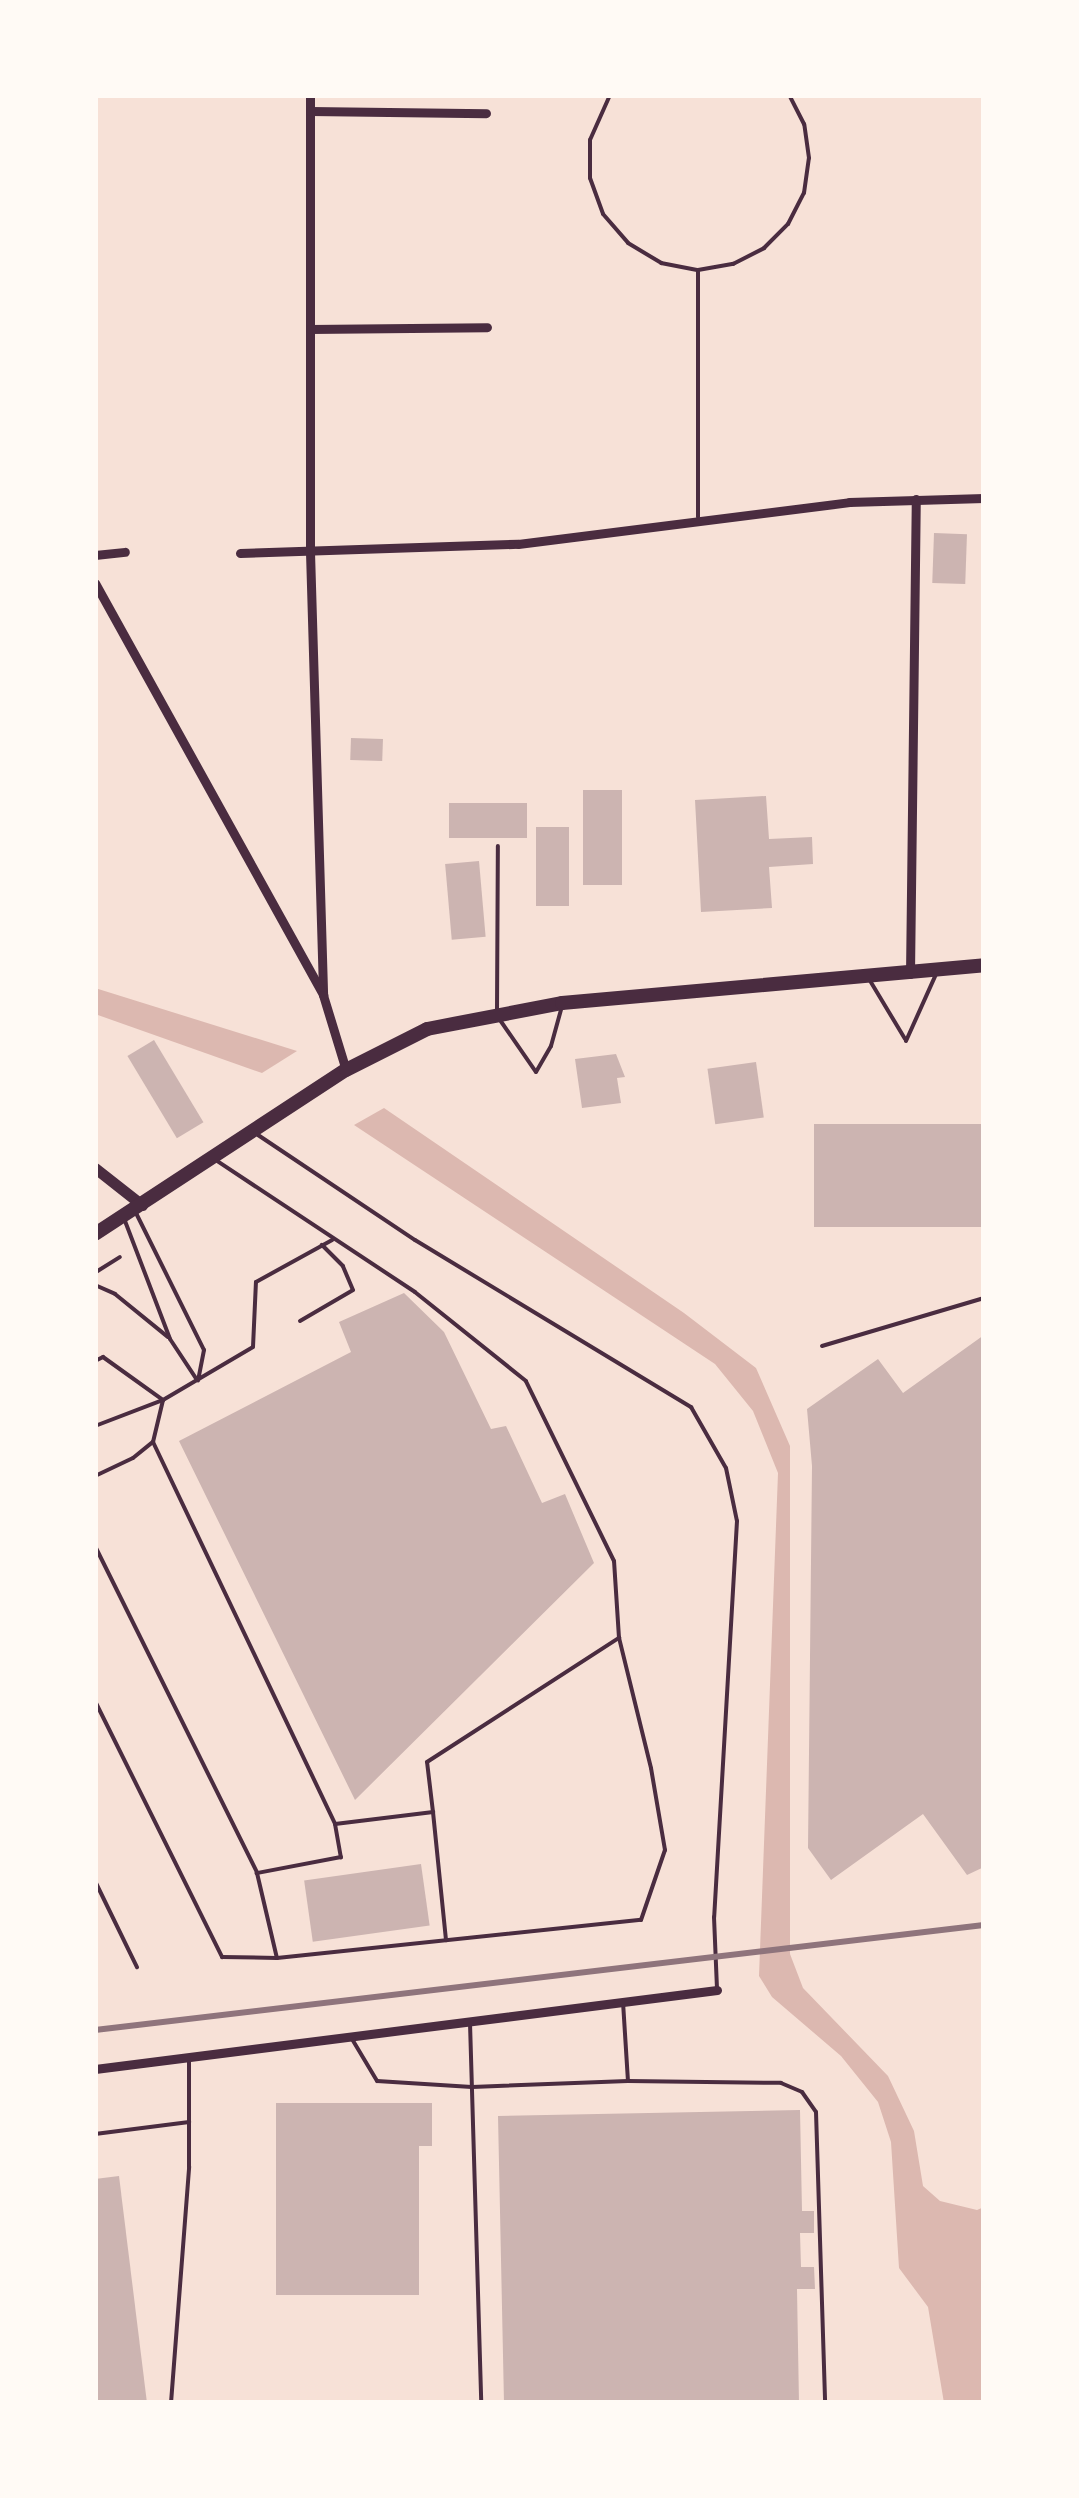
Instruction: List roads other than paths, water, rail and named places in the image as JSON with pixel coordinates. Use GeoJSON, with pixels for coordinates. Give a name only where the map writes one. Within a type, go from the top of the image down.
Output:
{"type":"FeatureCollection","features":[{"type":"Feature","properties":{"kind":"main road"},"geometry":{"type":"LineString","coordinates":[[95,1234],[346,1070],[427,1028],[562,1004],[984,965]]}},
{"type":"Feature","properties":{"kind":"street"},"geometry":{"type":"LineString","coordinates":[[310,95],[310,552],[322,995]]}},
{"type":"Feature","properties":{"kind":"street"},"geometry":{"type":"LineString","coordinates":[[310,111],[486,114]]}},
{"type":"Feature","properties":{"kind":"street"},"geometry":{"type":"LineString","coordinates":[[310,329],[487,327]]}},
{"type":"Feature","properties":{"kind":"street"},"geometry":{"type":"LineString","coordinates":[[240,554],[518,544],[849,502],[984,498]]}},
{"type":"Feature","properties":{"kind":"street"},"geometry":{"type":"LineString","coordinates":[[910,974],[916,499]]}},
{"type":"Feature","properties":{"kind":"street"},"geometry":{"type":"LineString","coordinates":[[95,555],[124,552]]}},
{"type":"Feature","properties":{"kind":"street"},"geometry":{"type":"LineString","coordinates":[[95,583],[322,995],[346,1070]]}},
{"type":"Feature","properties":{"kind":"street"},"geometry":{"type":"LineString","coordinates":[[95,1168],[133,1210]]}},
{"type":"Feature","properties":{"kind":"street"},"geometry":{"type":"LineString","coordinates":[[95,2069],[717,1990]]}},
{"type":"Feature","properties":{"kind":"lane"},"geometry":{"type":"LineString","coordinates":[[610,95],[590,140],[590,178],[604,214],[628,243],[644,253],[661,262],[698,270],[732,264],[764,248],[788,224],[804,193],[809,158],[804,124],[789,95]]}},
{"type":"Feature","properties":{"kind":"lane"},"geometry":{"type":"LineString","coordinates":[[698,270],[698,522]]}},
{"type":"Feature","properties":{"kind":"lane"},"geometry":{"type":"LineString","coordinates":[[498,846],[496,1014],[536,1072],[551,1046],[562,1004]]}},
{"type":"Feature","properties":{"kind":"lane"},"geometry":{"type":"LineString","coordinates":[[868,978],[906,1041],[938,972]]}},
{"type":"Feature","properties":{"kind":"lane"},"geometry":{"type":"LineString","coordinates":[[253,1132],[416,1240],[690,1407],[726,1468],[737,1521],[714,1916],[717,1990]]}},
{"type":"Feature","properties":{"kind":"lane"},"geometry":{"type":"LineString","coordinates":[[95,1701],[222,1957],[277,1958],[641,1920],[665,1850],[652,1768],[619,1638],[614,1562],[526,1380],[415,1292],[213,1158]]}},
{"type":"Feature","properties":{"kind":"lane"},"geometry":{"type":"LineString","coordinates":[[133,1210],[170,1339]]}},
{"type":"Feature","properties":{"kind":"lane"},"geometry":{"type":"LineString","coordinates":[[133,1210],[204,1350],[198,1380]]}},
{"type":"Feature","properties":{"kind":"lane"},"geometry":{"type":"LineString","coordinates":[[95,1426],[163,1400],[253,1347],[256,1282],[332,1240]]}},
{"type":"Feature","properties":{"kind":"lane"},"geometry":{"type":"LineString","coordinates":[[300,1321],[353,1290],[344,1266],[322,1245]]}},
{"type":"Feature","properties":{"kind":"lane"},"geometry":{"type":"LineString","coordinates":[[95,1285],[115,1294],[170,1339],[198,1380]]}},
{"type":"Feature","properties":{"kind":"lane"},"geometry":{"type":"LineString","coordinates":[[822,1346],[984,1298]]}},
{"type":"Feature","properties":{"kind":"lane"},"geometry":{"type":"LineString","coordinates":[[95,1361],[103,1357],[163,1400]]}},
{"type":"Feature","properties":{"kind":"lane"},"geometry":{"type":"LineString","coordinates":[[95,1476],[134,1458],[152,1442],[163,1400]]}},
{"type":"Feature","properties":{"kind":"lane"},"geometry":{"type":"LineString","coordinates":[[152,1442],[335,1824],[341,1857],[257,1873]]}},
{"type":"Feature","properties":{"kind":"lane"},"geometry":{"type":"LineString","coordinates":[[95,1546],[257,1873],[277,1958]]}},
{"type":"Feature","properties":{"kind":"lane"},"geometry":{"type":"LineString","coordinates":[[446,1940],[427,1762],[619,1638]]}},
{"type":"Feature","properties":{"kind":"lane"},"geometry":{"type":"LineString","coordinates":[[335,1824],[432,1812]]}},
{"type":"Feature","properties":{"kind":"lane"},"geometry":{"type":"LineString","coordinates":[[95,1880],[137,1967]]}},
{"type":"Feature","properties":{"kind":"lane"},"geometry":{"type":"LineString","coordinates":[[623,2002],[628,2081]]}},
{"type":"Feature","properties":{"kind":"lane"},"geometry":{"type":"LineString","coordinates":[[470,2022],[481,2403]]}},
{"type":"Feature","properties":{"kind":"lane"},"geometry":{"type":"LineString","coordinates":[[351,2038],[378,2081],[472,2087],[628,2081],[781,2083],[802,2092],[816,2112],[825,2403]]}},
{"type":"Feature","properties":{"kind":"lane"},"geometry":{"type":"LineString","coordinates":[[171,2403],[189,2122],[189,2058]]}},
{"type":"Feature","properties":{"kind":"lane"},"geometry":{"type":"LineString","coordinates":[[95,2134],[189,2122]]}},
{"type":"Feature","properties":{"kind":"railway"},"geometry":{"type":"LineString","coordinates":[[95,2030],[984,1925]]}}]}
